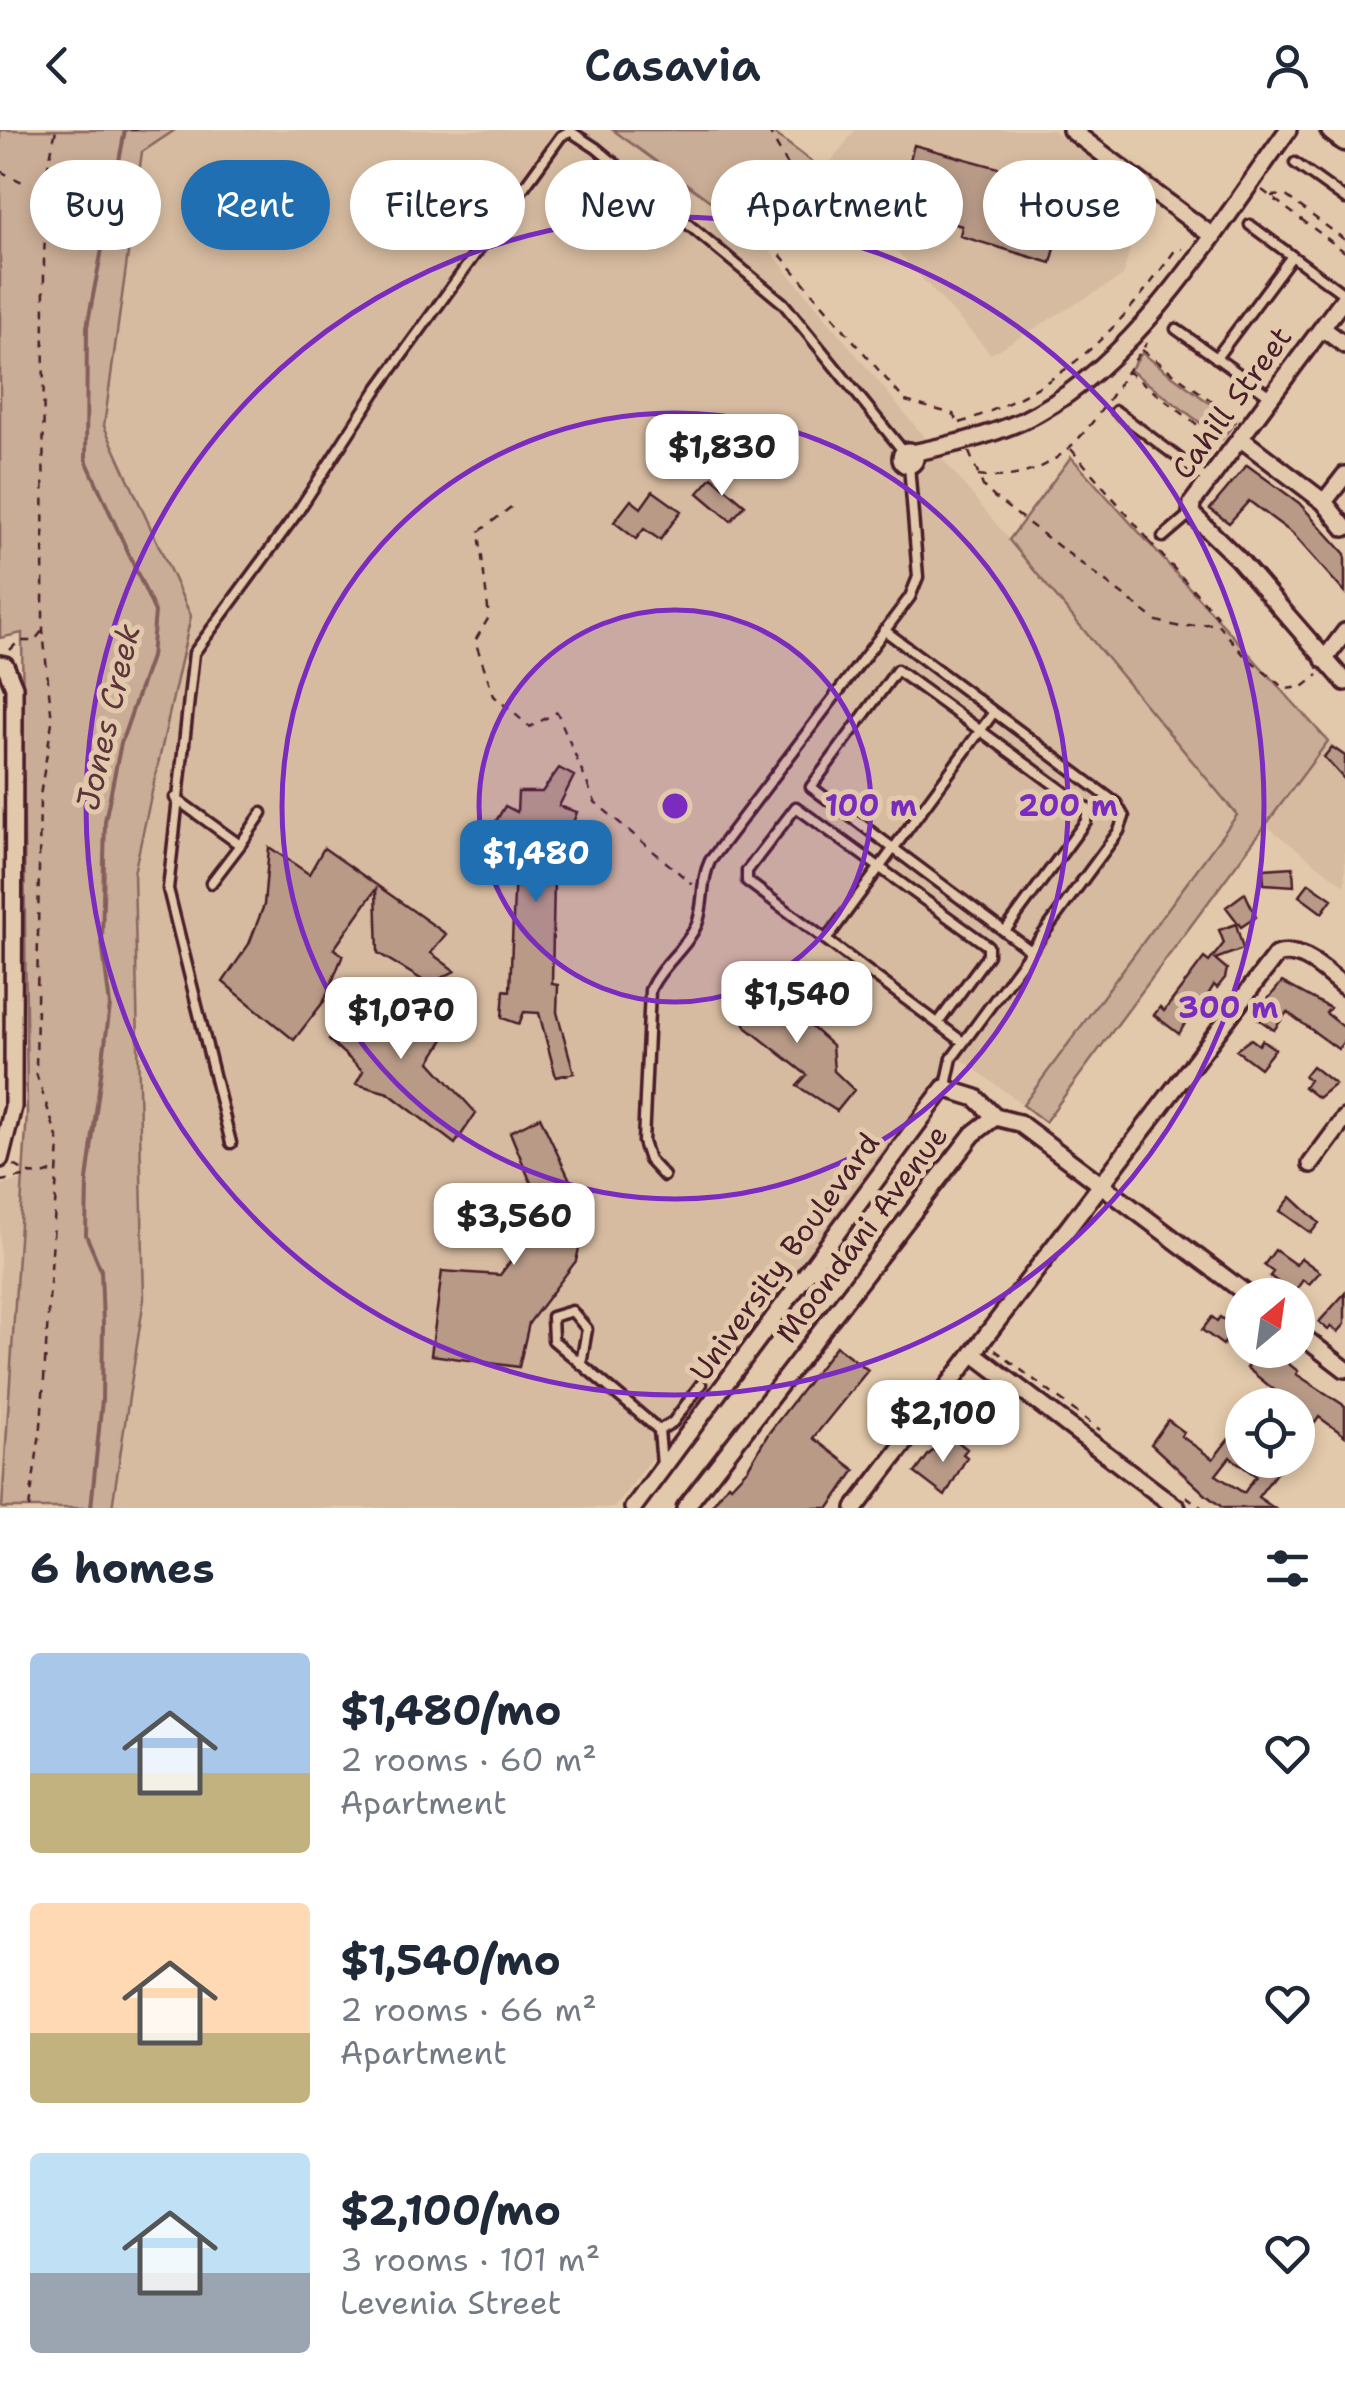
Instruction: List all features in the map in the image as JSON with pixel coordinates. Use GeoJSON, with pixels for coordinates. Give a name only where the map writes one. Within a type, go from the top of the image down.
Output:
{"type":"FeatureCollection","features":[{"type":"Feature","properties":{"kind":"street"},"geometry":{"type":"LineString","coordinates":[[1071,130],[1211,235]]}},
{"type":"Feature","properties":{"kind":"street"},"geometry":{"type":"LineString","coordinates":[[910,457],[1022,421],[1070,390],[1160,304],[1288,130]]}},
{"type":"Feature","properties":{"kind":"street"},"geometry":{"type":"LineString","coordinates":[[1332,130],[1345,140]]}},
{"type":"Feature","properties":{"kind":"street","name":"Cahill Street"},"geometry":{"type":"LineString","coordinates":[[1191,514],[1192,504],[1345,296]]}},
{"type":"Feature","properties":{"kind":"street"},"geometry":{"type":"LineString","coordinates":[[1322,328],[1345,345]]}},
{"type":"Feature","properties":{"kind":"street"},"geometry":{"type":"LineString","coordinates":[[1240,438],[1324,502],[1345,528]]}},
{"type":"Feature","properties":{"kind":"street"},"geometry":{"type":"LineString","coordinates":[[1324,502],[1345,474]]}},
{"type":"Feature","properties":{"kind":"street"},"geometry":{"type":"LineString","coordinates":[[1191,514],[1238,559],[1322,667],[1345,682]]}},
{"type":"Feature","properties":{"kind":"street"},"geometry":{"type":"LineString","coordinates":[[1322,667],[1345,632]]}},
{"type":"Feature","properties":{"kind":"street"},"geometry":{"type":"LineString","coordinates":[[2,1159],[10,1132],[7,999],[14,687],[3,664]]}},
{"type":"Feature","properties":{"kind":"street"},"geometry":{"type":"LineString","coordinates":[[855,1508],[1276,955],[1285,952],[1304,956],[1345,987]]}},
{"type":"Feature","properties":{"kind":"street"},"geometry":{"type":"LineString","coordinates":[[946,1086],[976,1098],[995,1117],[1019,1123],[1226,1278]]}},
{"type":"Feature","properties":{"kind":"street","name":"University Boulevard"},"geometry":{"type":"LineString","coordinates":[[632,1508],[946,1086]]}},
{"type":"Feature","properties":{"kind":"street","name":"Moondani Avenue"},"geometry":{"type":"LineString","coordinates":[[686,1508],[696,1501],[973,1134],[995,1117]]}},
{"type":"Feature","properties":{"kind":"street"},"geometry":{"type":"LineString","coordinates":[[1311,1164],[1345,1118]]}},
{"type":"Feature","properties":{"kind":"street"},"geometry":{"type":"LineString","coordinates":[[1315,1346],[1345,1369]]}},
{"type":"Feature","properties":{"kind":"street"},"geometry":{"type":"LineString","coordinates":[[974,1352],[1182,1502]]}},
{"type":"Feature","properties":{"kind":"lane"},"geometry":{"type":"LineString","coordinates":[[231,1143],[168,889],[174,798],[194,652],[297,513],[376,391],[561,136],[570,131],[783,303],[910,457],[918,577],[910,597],[710,860],[700,891],[699,919],[692,934],[657,974],[650,990],[643,1142],[649,1160],[664,1176]]}},
{"type":"Feature","properties":{"kind":"lane"},"geometry":{"type":"LineString","coordinates":[[1296,163],[1345,200]]}},
{"type":"Feature","properties":{"kind":"lane"},"geometry":{"type":"LineString","coordinates":[[1250,224],[1345,296]]}},
{"type":"Feature","properties":{"kind":"lane"},"geometry":{"type":"LineString","coordinates":[[1216,358],[1292,256]]}},
{"type":"Feature","properties":{"kind":"lane"},"geometry":{"type":"LineString","coordinates":[[1176,329],[1271,397]]}},
{"type":"Feature","properties":{"kind":"lane"},"geometry":{"type":"LineString","coordinates":[[1116,410],[1209,480]]}},
{"type":"Feature","properties":{"kind":"lane","name":"Cahill Street"},"geometry":{"type":"LineString","coordinates":[[1160,533],[1191,514]]}},
{"type":"Feature","properties":{"kind":"lane"},"geometry":{"type":"LineString","coordinates":[[884,630],[1116,803],[1124,817],[1119,832],[947,1066],[946,1086]]}},
{"type":"Feature","properties":{"kind":"lane"},"geometry":{"type":"LineString","coordinates":[[1005,931],[1088,812],[896,670],[813,780],[813,790],[1031,951]]}},
{"type":"Feature","properties":{"kind":"lane"},"geometry":{"type":"LineString","coordinates":[[826,940],[994,712]]}},
{"type":"Feature","properties":{"kind":"lane"},"geometry":{"type":"LineString","coordinates":[[174,798],[240,845]]}},
{"type":"Feature","properties":{"kind":"lane"},"geometry":{"type":"LineString","coordinates":[[938,1024],[989,949],[796,807],[747,871],[747,881],[938,1024],[963,1042]]}},
{"type":"Feature","properties":{"kind":"lane"},"geometry":{"type":"LineString","coordinates":[[210,883],[262,813]]}},
{"type":"Feature","properties":{"kind":"lane"},"geometry":{"type":"LineString","coordinates":[[581,1364],[587,1328],[572,1311],[552,1317],[553,1340],[581,1364],[659,1430],[662,1470]]}},
{"type":"Feature","properties":{"kind":"lane"},"geometry":{"type":"LineString","coordinates":[[659,1430],[673,1422],[701,1384]]}},
{"type":"Feature","properties":{"kind":"path"},"geometry":{"type":"LineString","coordinates":[[28,1508],[42,1426],[59,1143],[36,1074],[40,796],[52,722],[42,630],[44,258],[48,166],[56,130]]}},
{"type":"Feature","properties":{"kind":"path"},"geometry":{"type":"LineString","coordinates":[[132,130],[142,130]]}},
{"type":"Feature","properties":{"kind":"path"},"geometry":{"type":"LineString","coordinates":[[768,130],[789,167],[782,188],[763,214],[766,237],[905,401],[953,414],[977,476],[994,497],[1157,621],[1180,626],[1216,623]]}},
{"type":"Feature","properties":{"kind":"path"},"geometry":{"type":"LineString","coordinates":[[0,171],[24,183]]}},
{"type":"Feature","properties":{"kind":"path"},"geometry":{"type":"LineString","coordinates":[[1270,179],[1262,190],[1345,252]]}},
{"type":"Feature","properties":{"kind":"path"},"geometry":{"type":"LineString","coordinates":[[1269,196],[1285,196],[1345,240]]}},
{"type":"Feature","properties":{"kind":"path"},"geometry":{"type":"LineString","coordinates":[[960,424],[1010,404],[1071,369],[1116,329],[1176,249],[1194,258]]}},
{"type":"Feature","properties":{"kind":"path"},"geometry":{"type":"LineString","coordinates":[[977,476],[1022,478],[1054,464],[1153,334]]}},
{"type":"Feature","properties":{"kind":"path"},"geometry":{"type":"LineString","coordinates":[[1142,349],[1238,420]]}},
{"type":"Feature","properties":{"kind":"path"},"geometry":{"type":"LineString","coordinates":[[1126,370],[1221,443]]}},
{"type":"Feature","properties":{"kind":"path"},"geometry":{"type":"LineString","coordinates":[[1070,447],[1217,616],[1216,623]]}},
{"type":"Feature","properties":{"kind":"path"},"geometry":{"type":"LineString","coordinates":[[511,506],[479,532],[489,618],[475,641],[494,696],[530,726],[557,712],[595,802],[700,891]]}},
{"type":"Feature","properties":{"kind":"path"},"geometry":{"type":"LineString","coordinates":[[1149,540],[1160,533]]}},
{"type":"Feature","properties":{"kind":"path"},"geometry":{"type":"LineString","coordinates":[[1216,623],[1275,684],[1303,687],[1322,667]]}},
{"type":"Feature","properties":{"kind":"path"},"geometry":{"type":"LineString","coordinates":[[34,641],[42,630]]}},
{"type":"Feature","properties":{"kind":"path"},"geometry":{"type":"LineString","coordinates":[[3,664],[19,641],[34,641],[45,647]]}},
{"type":"Feature","properties":{"kind":"path"},"geometry":{"type":"LineString","coordinates":[[2,1159],[32,1175]]}},
{"type":"Feature","properties":{"kind":"path"},"geometry":{"type":"LineString","coordinates":[[45,1176],[57,1168]]}},
{"type":"Feature","properties":{"kind":"path"},"geometry":{"type":"LineString","coordinates":[[0,1181],[45,1176],[56,1186]]}},
{"type":"Feature","properties":{"kind":"path"},"geometry":{"type":"LineString","coordinates":[[1002,1339],[994,1349],[1113,1440]]}},
{"type":"Feature","properties":{"kind":"path"},"geometry":{"type":"LineString","coordinates":[[1182,1502],[1202,1508]]}},
{"type":"Feature","properties":{"kind":"shaded area"},"geometry":{"type":"Polygon","coordinates":[[[0,130],[175,130],[142,152],[141,160],[30,160],[30,250],[128,250],[104,426],[191,616],[134,873],[144,1299],[112,1508],[2,1508],[27,1113],[22,633],[0,638],[0,130]]]}},
{"type":"Feature","properties":{"kind":"shaded area"},"geometry":{"type":"Polygon","coordinates":[[[175,130],[613,130],[654,160],[545,160],[545,250],[691,250],[691,187],[711,202],[711,250],[770,250],[1237,815],[1023,1105],[960,1058],[614,1508],[112,1508],[144,1299],[134,873],[191,616],[104,426],[128,250],[161,250],[161,160],[141,160],[142,152],[175,130]]]}},
{"type":"Feature","properties":{"kind":"shaded area"},"geometry":{"type":"Polygon","coordinates":[[[613,130],[770,130],[810,160],[711,160],[711,202],[691,187],[691,160],[654,160],[613,130]]]}},
{"type":"Feature","properties":{"kind":"shaded area"},"geometry":{"type":"Polygon","coordinates":[[[855,130],[1052,130],[1093,160],[983,160],[983,250],[1130,250],[1123,276],[991,354],[896,250],[963,250],[963,160],[832,160],[855,130]]]}},
{"type":"Feature","properties":{"kind":"shaded area"},"geometry":{"type":"Polygon","coordinates":[[[1142,353],[1235,422],[1222,439],[1130,370],[1142,353]]]}},
{"type":"Feature","properties":{"kind":"shaded area"},"geometry":{"type":"Polygon","coordinates":[[[1071,457],[1328,741],[1045,1122],[1023,1105],[1237,815],[1009,540],[1071,457]]]}},
{"type":"Feature","properties":{"kind":"shaded area"},"geometry":{"type":"Polygon","coordinates":[[[1328,741],[1345,754],[1345,886],[1265,825],[1328,741]]]}},
{"type":"Feature","properties":{"kind":"shaded area"},"geometry":{"type":"Polygon","coordinates":[[[23,1180],[2,1508],[0,1508],[0,1185],[23,1180]]]}},
{"type":"Feature","properties":{"kind":"building"},"geometry":{"type":"Polygon","coordinates":[[[914,145],[983,164],[983,243],[963,237],[963,160],[910,160],[914,145]]]}},
{"type":"Feature","properties":{"kind":"building"},"geometry":{"type":"Polygon","coordinates":[[[1007,250],[1054,250],[1051,263],[1007,250]]]}},
{"type":"Feature","properties":{"kind":"building"},"geometry":{"type":"Polygon","coordinates":[[[727,424],[768,453],[755,471],[714,441],[727,424]]]}},
{"type":"Feature","properties":{"kind":"building"},"geometry":{"type":"Polygon","coordinates":[[[1247,465],[1299,503],[1345,554],[1345,593],[1292,533],[1249,501],[1229,523],[1210,509],[1247,465]]]}},
{"type":"Feature","properties":{"kind":"building"},"geometry":{"type":"Polygon","coordinates":[[[712,477],[745,505],[731,521],[698,493],[712,477]]]}},
{"type":"Feature","properties":{"kind":"building"},"geometry":{"type":"Polygon","coordinates":[[[653,491],[681,511],[660,540],[644,529],[636,539],[614,522],[631,500],[641,508],[653,491]]]}},
{"type":"Feature","properties":{"kind":"building"},"geometry":{"type":"Polygon","coordinates":[[[1332,747],[1345,756],[1345,780],[1324,757],[1332,747]]]}},
{"type":"Feature","properties":{"kind":"building"},"geometry":{"type":"Polygon","coordinates":[[[559,768],[574,776],[559,806],[577,812],[563,850],[562,880],[554,879],[552,984],[558,985],[557,1012],[574,1073],[556,1077],[539,1013],[524,1012],[519,1024],[502,1018],[504,990],[510,991],[515,869],[508,867],[509,857],[487,836],[505,806],[517,812],[518,792],[542,792],[559,768]]]}},
{"type":"Feature","properties":{"kind":"building"},"geometry":{"type":"Polygon","coordinates":[[[269,847],[309,874],[324,848],[446,934],[431,953],[455,971],[429,984],[378,953],[376,889],[334,949],[343,955],[324,1001],[294,1040],[223,982],[249,944],[264,905],[269,847]]]}},
{"type":"Feature","properties":{"kind":"building"},"geometry":{"type":"Polygon","coordinates":[[[1293,867],[1294,886],[1264,884],[1263,869],[1293,867]]]}},
{"type":"Feature","properties":{"kind":"building"},"geometry":{"type":"Polygon","coordinates":[[[1309,883],[1332,899],[1322,913],[1299,896],[1309,883]]]}},
{"type":"Feature","properties":{"kind":"building"},"geometry":{"type":"Polygon","coordinates":[[[1245,893],[1256,917],[1241,927],[1226,907],[1245,893]]]}},
{"type":"Feature","properties":{"kind":"building"},"geometry":{"type":"Polygon","coordinates":[[[1236,924],[1243,949],[1215,959],[1227,969],[1225,978],[1217,988],[1214,985],[1198,1011],[1194,1008],[1179,1034],[1154,1015],[1160,1007],[1164,1011],[1204,958],[1209,962],[1224,943],[1219,930],[1236,924]]]}},
{"type":"Feature","properties":{"kind":"building"},"geometry":{"type":"Polygon","coordinates":[[[1282,982],[1330,1008],[1326,1013],[1345,1028],[1345,1040],[1338,1049],[1287,1012],[1274,1030],[1254,1016],[1282,982]]]}},
{"type":"Feature","properties":{"kind":"building"},"geometry":{"type":"Polygon","coordinates":[[[367,984],[444,1039],[430,1062],[476,1113],[455,1144],[388,1093],[356,1084],[363,1071],[329,1040],[367,984]]]}},
{"type":"Feature","properties":{"kind":"building"},"geometry":{"type":"Polygon","coordinates":[[[763,984],[832,1045],[834,1071],[854,1090],[837,1111],[797,1086],[807,1075],[747,1028],[740,1012],[763,984]]]}},
{"type":"Feature","properties":{"kind":"building"},"geometry":{"type":"Polygon","coordinates":[[[1251,1039],[1259,1045],[1262,1040],[1275,1049],[1260,1068],[1236,1050],[1251,1039]]]}},
{"type":"Feature","properties":{"kind":"building"},"geometry":{"type":"Polygon","coordinates":[[[1312,1066],[1335,1084],[1318,1098],[1304,1087],[1309,1080],[1304,1076],[1312,1066]]]}},
{"type":"Feature","properties":{"kind":"building"},"geometry":{"type":"Polygon","coordinates":[[[540,1117],[587,1216],[576,1261],[529,1323],[519,1367],[431,1355],[442,1271],[500,1275],[538,1225],[540,1205],[510,1132],[540,1117]]]}},
{"type":"Feature","properties":{"kind":"building"},"geometry":{"type":"Polygon","coordinates":[[[1291,1197],[1319,1223],[1311,1233],[1280,1211],[1291,1197]]]}},
{"type":"Feature","properties":{"kind":"building"},"geometry":{"type":"Polygon","coordinates":[[[1275,1250],[1296,1265],[1301,1258],[1320,1272],[1314,1278],[1273,1278],[1273,1272],[1264,1265],[1275,1250]]]}},
{"type":"Feature","properties":{"kind":"building"},"geometry":{"type":"Polygon","coordinates":[[[1345,1293],[1345,1324],[1338,1332],[1331,1326],[1328,1330],[1319,1322],[1345,1293]]]}},
{"type":"Feature","properties":{"kind":"building"},"geometry":{"type":"Polygon","coordinates":[[[1212,1317],[1217,1321],[1220,1317],[1225,1321],[1225,1342],[1223,1345],[1202,1330],[1212,1317]]]}},
{"type":"Feature","properties":{"kind":"building"},"geometry":{"type":"Polygon","coordinates":[[[836,1346],[868,1370],[813,1438],[855,1470],[829,1508],[710,1508],[728,1484],[731,1486],[748,1468],[768,1434],[836,1346]]]}},
{"type":"Feature","properties":{"kind":"building"},"geometry":{"type":"Polygon","coordinates":[[[1247,1368],[1294,1368],[1296,1374],[1345,1406],[1345,1436],[1319,1417],[1315,1423],[1315,1388],[1272,1388],[1247,1368]]]}},
{"type":"Feature","properties":{"kind":"building"},"geometry":{"type":"Polygon","coordinates":[[[1168,1420],[1184,1432],[1181,1436],[1213,1459],[1225,1444],[1225,1463],[1216,1475],[1244,1493],[1255,1478],[1272,1478],[1258,1497],[1274,1508],[1223,1508],[1151,1444],[1168,1420]]]}},
{"type":"Feature","properties":{"kind":"building"},"geometry":{"type":"Polygon","coordinates":[[[952,1437],[967,1449],[963,1454],[967,1457],[945,1496],[915,1473],[929,1454],[952,1437]]]}},
{"type":"Feature","properties":{"kind":"waterway","name":"Jones Creek"},"geometry":{"type":"LineString","coordinates":[[91,1508],[102,1400],[103,1324],[101,1270],[86,1235],[87,1180],[110,1006],[102,941],[105,821],[121,743],[151,657],[155,612],[86,460],[87,327],[125,130]]}}]}
